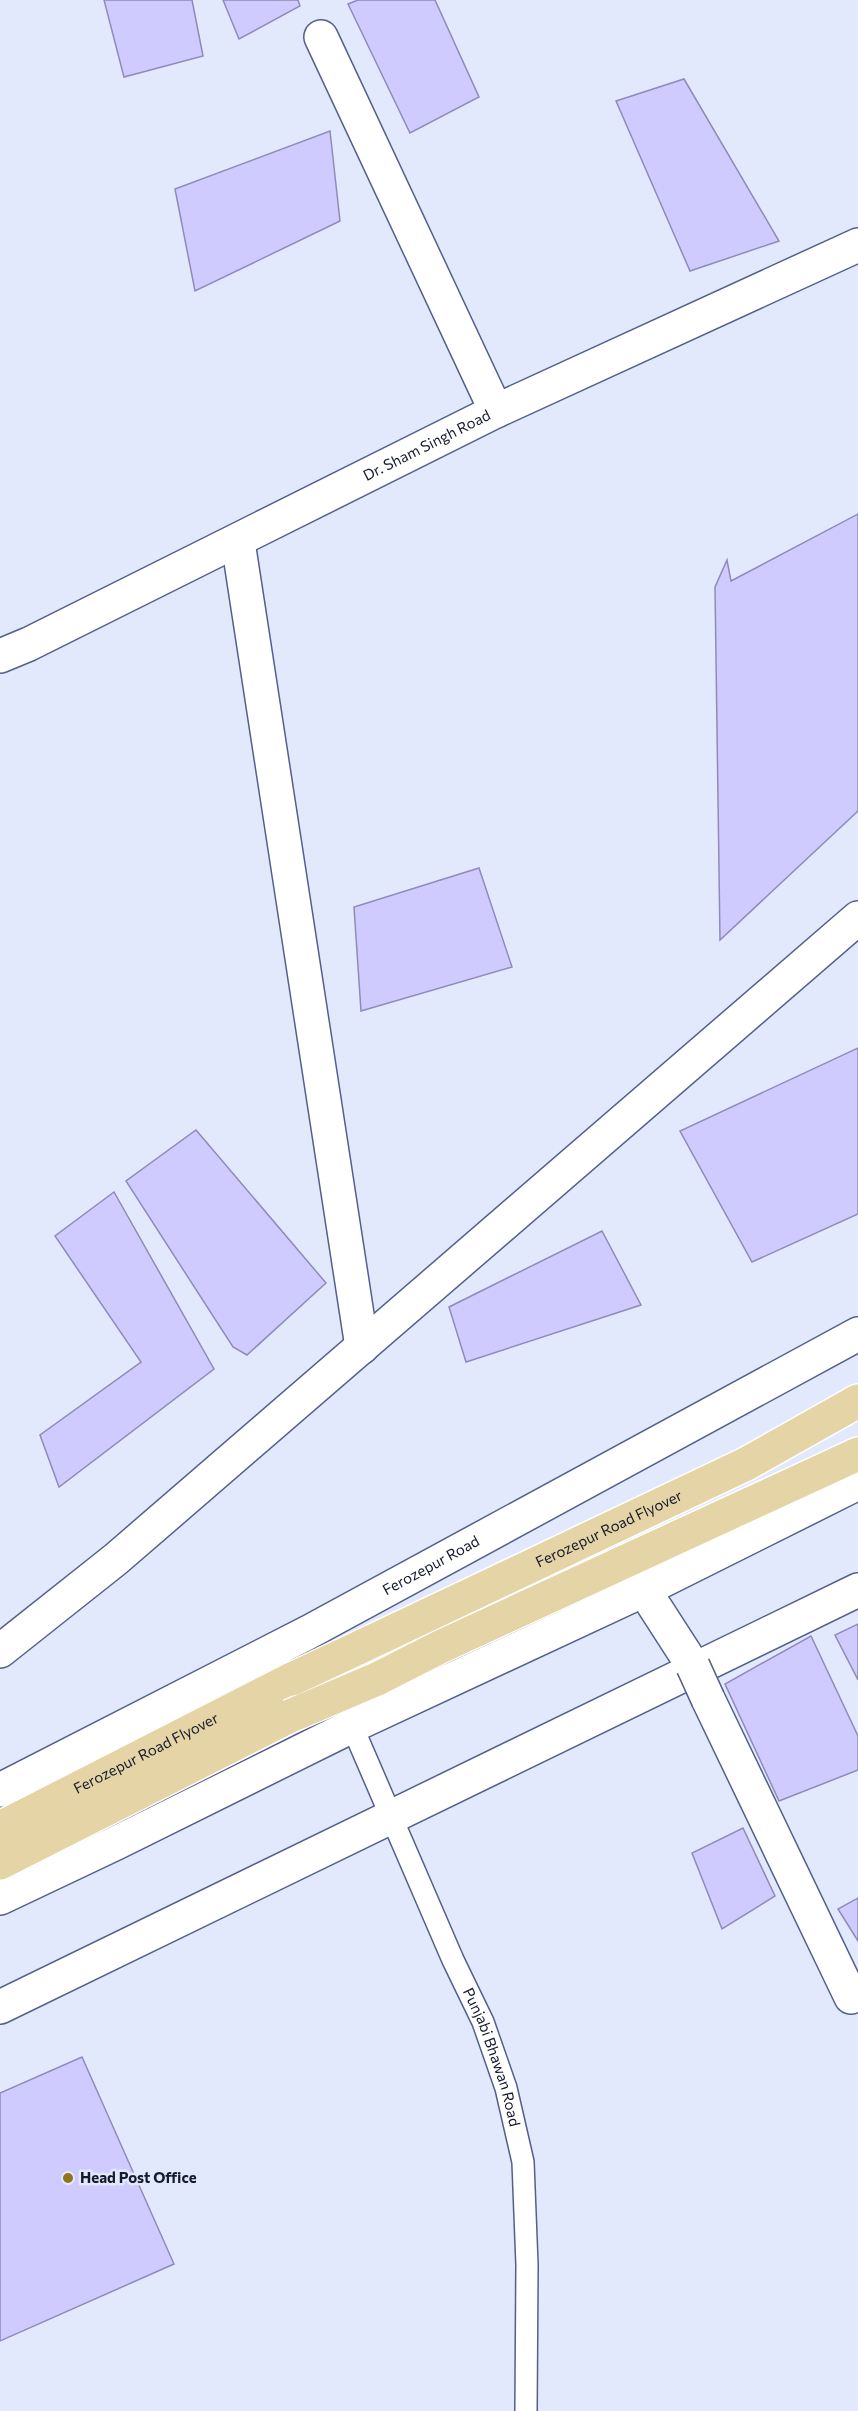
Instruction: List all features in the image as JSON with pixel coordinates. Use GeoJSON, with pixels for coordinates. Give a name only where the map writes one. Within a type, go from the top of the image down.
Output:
{"type":"FeatureCollection","features":[{"type":"Feature","properties":{"kind":"main road","name":"Ferozepur Road Flyover"},"geometry":{"type":"LineString","coordinates":[[0,1828],[292,1679],[746,1464],[858,1401]]}},
{"type":"Feature","properties":{"kind":"main road","name":"Ferozepur Road Flyover"},"geometry":{"type":"LineString","coordinates":[[0,1863],[290,1716],[377,1679],[453,1641],[858,1454]]}},
{"type":"Feature","properties":{"kind":"street"},"geometry":{"type":"LineString","coordinates":[[321,37],[496,411]]}},
{"type":"Feature","properties":{"kind":"street","name":"Dr. Sham Singh Road"},"geometry":{"type":"LineString","coordinates":[[0,656],[238,542],[496,411],[858,245]]}},
{"type":"Feature","properties":{"kind":"street"},"geometry":{"type":"LineString","coordinates":[[238,542],[362,1347]]}},
{"type":"Feature","properties":{"kind":"street"},"geometry":{"type":"LineString","coordinates":[[0,1651],[116,1559],[858,918]]}},
{"type":"Feature","properties":{"kind":"street","name":"Ferozepur Road"},"geometry":{"type":"LineString","coordinates":[[0,1790],[309,1632],[858,1334]]}},
{"type":"Feature","properties":{"kind":"street"},"geometry":{"type":"LineString","coordinates":[[0,1898],[352,1726],[644,1590],[858,1483]]}},
{"type":"Feature","properties":{"kind":"street"},"geometry":{"type":"LineString","coordinates":[[644,1590],[693,1666],[851,1997]]}},
{"type":"Feature","properties":{"kind":"street"},"geometry":{"type":"LineString","coordinates":[[0,2007],[858,1590]]}},
{"type":"Feature","properties":{"kind":"street"},"geometry":{"type":"LineString","coordinates":[[309,1632],[352,1726]]}},
{"type":"Feature","properties":{"kind":"lane","name":"Punjabi Bhawan Road"},"geometry":{"type":"LineString","coordinates":[[352,1726],[389,1816],[483,2022],[506,2088],[523,2162],[526,2411]]}},
{"type":"Feature","properties":{"kind":"building"},"geometry":{"type":"Polygon","coordinates":[[[104,0],[192,0],[203,56],[124,77],[104,0]]]}},
{"type":"Feature","properties":{"kind":"building"},"geometry":{"type":"Polygon","coordinates":[[[223,0],[298,0],[300,6],[239,39],[223,0]]]}},
{"type":"Feature","properties":{"kind":"building"},"geometry":{"type":"Polygon","coordinates":[[[358,0],[435,0],[479,97],[410,133],[348,4],[358,0]]]}},
{"type":"Feature","properties":{"kind":"building"},"geometry":{"type":"Polygon","coordinates":[[[684,79],[779,241],[690,271],[616,101],[684,79]]]}},
{"type":"Feature","properties":{"kind":"building"},"geometry":{"type":"Polygon","coordinates":[[[330,131],[340,221],[195,291],[175,189],[330,131]]]}},
{"type":"Feature","properties":{"kind":"building"},"geometry":{"type":"Polygon","coordinates":[[[858,514],[858,811],[720,940],[715,587],[727,560],[731,581],[858,514]]]}},
{"type":"Feature","properties":{"kind":"building"},"geometry":{"type":"Polygon","coordinates":[[[479,868],[512,967],[361,1011],[354,907],[479,868]]]}},
{"type":"Feature","properties":{"kind":"building"},"geometry":{"type":"Polygon","coordinates":[[[858,1048],[858,1214],[752,1262],[680,1131],[858,1048]]]}},
{"type":"Feature","properties":{"kind":"building"},"geometry":{"type":"Polygon","coordinates":[[[196,1130],[326,1283],[247,1355],[233,1347],[126,1181],[196,1130]]]}},
{"type":"Feature","properties":{"kind":"building"},"geometry":{"type":"Polygon","coordinates":[[[114,1192],[214,1369],[59,1487],[40,1435],[141,1362],[55,1236],[114,1192]]]}},
{"type":"Feature","properties":{"kind":"building"},"geometry":{"type":"Polygon","coordinates":[[[602,1231],[641,1305],[466,1362],[449,1307],[602,1231]]]}},
{"type":"Feature","properties":{"kind":"building"},"geometry":{"type":"Polygon","coordinates":[[[858,1624],[858,1680],[835,1635],[858,1624]]]}},
{"type":"Feature","properties":{"kind":"building"},"geometry":{"type":"Polygon","coordinates":[[[811,1636],[858,1736],[858,1770],[779,1801],[725,1684],[811,1636]]]}},
{"type":"Feature","properties":{"kind":"building"},"geometry":{"type":"Polygon","coordinates":[[[743,1828],[775,1896],[722,1929],[692,1853],[743,1828]]]}},
{"type":"Feature","properties":{"kind":"building"},"geometry":{"type":"Polygon","coordinates":[[[858,1898],[858,1941],[838,1909],[858,1898]]]}},
{"type":"Feature","properties":{"kind":"building","name":"Head Post Office"},"geometry":{"type":"Polygon","coordinates":[[[82,2057],[174,2264],[0,2341],[0,2093],[82,2057]]]}},
{"type":"Feature","properties":{"kind":"place","name":"Head Post Office"},"geometry":{"type":"Point","coordinates":[68,2178]}}]}
